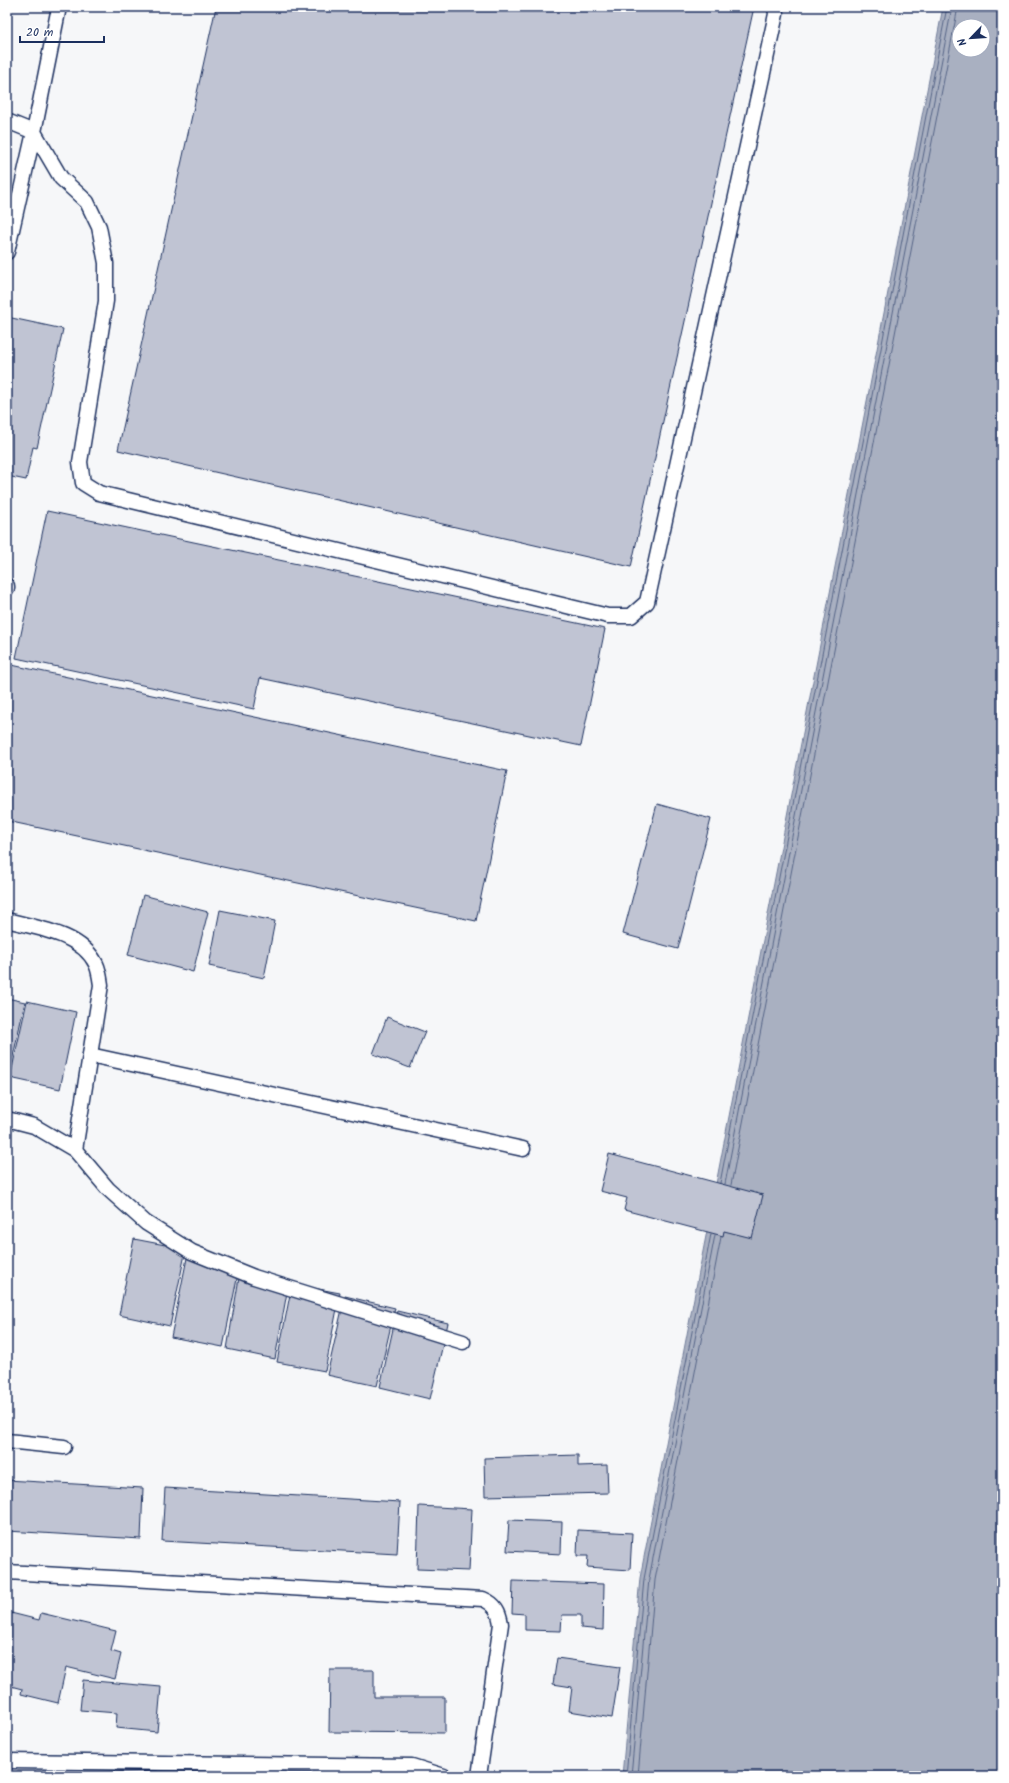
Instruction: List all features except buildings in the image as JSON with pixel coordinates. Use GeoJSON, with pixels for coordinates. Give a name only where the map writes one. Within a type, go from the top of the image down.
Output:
{"type":"FeatureCollection","features":[{"type":"Feature","properties":{"kind":"lane"},"geometry":{"type":"LineString","coordinates":[[7,252],[34,132],[59,7]]}},
{"type":"Feature","properties":{"kind":"lane"},"geometry":{"type":"LineString","coordinates":[[7,121],[34,132],[61,178],[87,202],[100,227],[106,263],[106,301],[80,462],[83,482],[99,493],[608,616],[631,616],[647,602],[776,14],[775,7]]}},
{"type":"Feature","properties":{"kind":"lane"},"geometry":{"type":"LineString","coordinates":[[7,920],[60,934],[84,948],[96,964],[101,985],[75,1150]]}},
{"type":"Feature","properties":{"kind":"lane"},"geometry":{"type":"LineString","coordinates":[[90,1055],[523,1149]]}},
{"type":"Feature","properties":{"kind":"lane"},"geometry":{"type":"LineString","coordinates":[[7,1119],[34,1126],[75,1150],[108,1189],[146,1224],[192,1252],[254,1277],[463,1342]]}},
{"type":"Feature","properties":{"kind":"lane"},"geometry":{"type":"LineString","coordinates":[[7,1441],[64,1447]]}},
{"type":"Feature","properties":{"kind":"lane"},"geometry":{"type":"LineString","coordinates":[[7,1572],[483,1599],[492,1602],[499,1612],[501,1624],[479,1776]]}},
{"type":"Feature","properties":{"kind":"lane"},"geometry":{"type":"LineString","coordinates":[[7,1761],[412,1766],[444,1776]]}},
{"type":"Feature","properties":{"kind":"water"},"geometry":{"type":"Polygon","coordinates":[[[943,7],[1002,7],[1002,1776],[622,1776],[640,1578],[943,7]]]}}]}
